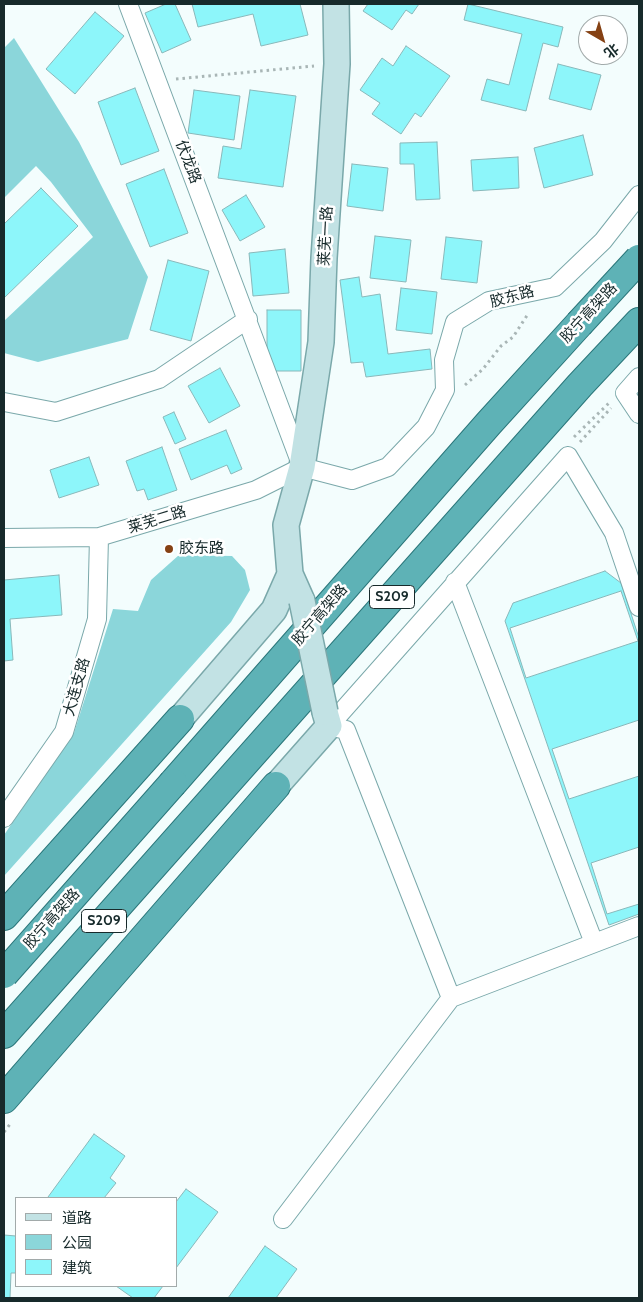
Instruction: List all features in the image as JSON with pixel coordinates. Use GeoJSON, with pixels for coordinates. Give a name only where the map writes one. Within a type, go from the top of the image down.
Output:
{"type":"FeatureCollection","features":[{"type":"Feature","properties":{"kind":"highway","name":"胶宁高架路"},"geometry":{"type":"LineString","coordinates":[[4,974],[489,423],[639,259]]}},
{"type":"Feature","properties":{"kind":"highway","name":"S209"},"geometry":{"type":"LineString","coordinates":[[4,1034],[639,322]]}},
{"type":"Feature","properties":{"kind":"highway"},"geometry":{"type":"LineString","coordinates":[[4,916],[180,719]]}},
{"type":"Feature","properties":{"kind":"highway"},"geometry":{"type":"LineString","coordinates":[[4,1099],[276,786]]}},
{"type":"Feature","properties":{"kind":"main road","name":"莱芜一路"},"geometry":{"type":"LineString","coordinates":[[290,574],[286,525],[302,467],[321,342],[324,258],[337,64],[336,4]]}},
{"type":"Feature","properties":{"kind":"main road"},"geometry":{"type":"LineString","coordinates":[[276,786],[327,719],[302,601],[290,574]]}},
{"type":"Feature","properties":{"kind":"main road"},"geometry":{"type":"LineString","coordinates":[[180,719],[274,610],[290,574]]}},
{"type":"Feature","properties":{"kind":"street","name":"伏龙路"},"geometry":{"type":"LineString","coordinates":[[128,4],[302,467]]}},
{"type":"Feature","properties":{"kind":"street","name":"胶东路"},"geometry":{"type":"LineString","coordinates":[[302,467],[352,480],[388,467],[426,427],[445,390],[444,360],[455,322],[489,300],[555,287],[604,241],[639,195]]}},
{"type":"Feature","properties":{"kind":"street"},"geometry":{"type":"LineString","coordinates":[[4,402],[56,412],[159,379],[248,320]]}},
{"type":"Feature","properties":{"kind":"street"},"geometry":{"type":"LineString","coordinates":[[639,377],[624,393],[639,414]]}},
{"type":"Feature","properties":{"kind":"street"},"geometry":{"type":"LineString","coordinates":[[450,998],[346,730],[327,719],[455,582],[568,456],[614,534],[639,607]]}},
{"type":"Feature","properties":{"kind":"street","name":"莱芜二路"},"geometry":{"type":"LineString","coordinates":[[4,538],[99,537],[256,490],[302,467]]}},
{"type":"Feature","properties":{"kind":"street","name":"大连支路"},"geometry":{"type":"LineString","coordinates":[[4,818],[64,732],[97,619],[99,537]]}},
{"type":"Feature","properties":{"kind":"street"},"geometry":{"type":"LineString","coordinates":[[455,582],[594,943]]}},
{"type":"Feature","properties":{"kind":"street"},"geometry":{"type":"LineString","coordinates":[[283,1219],[450,998],[639,926]]}},
{"type":"Feature","properties":{"kind":"path"},"geometry":{"type":"LineString","coordinates":[[157,80],[337,64]]}},
{"type":"Feature","properties":{"kind":"path"},"geometry":{"type":"LineString","coordinates":[[445,390],[467,384],[502,346],[514,337],[530,311],[544,300],[555,287]]}},
{"type":"Feature","properties":{"kind":"path"},"geometry":{"type":"LineString","coordinates":[[568,456],[624,393]]}},
{"type":"Feature","properties":{"kind":"green space"},"geometry":{"type":"Polygon","coordinates":[[[14,38],[79,142],[148,277],[128,339],[38,362],[4,353],[4,321],[93,237],[51,182],[36,166],[4,198],[4,48],[14,38]]]}},
{"type":"Feature","properties":{"kind":"green space"},"geometry":{"type":"Polygon","coordinates":[[[179,555],[232,556],[245,570],[250,590],[231,622],[4,876],[4,835],[74,733],[113,609],[138,611],[151,580],[179,555]]]}},
{"type":"Feature","properties":{"kind":"building"},"geometry":{"type":"Polygon","coordinates":[[[166,4],[175,4],[191,40],[162,53],[145,13],[166,4]]]}},
{"type":"Feature","properties":{"kind":"building"},"geometry":{"type":"Polygon","coordinates":[[[192,4],[300,4],[308,35],[261,46],[253,14],[198,27],[192,4]]]}},
{"type":"Feature","properties":{"kind":"building"},"geometry":{"type":"Polygon","coordinates":[[[368,4],[419,4],[412,14],[406,10],[392,30],[363,11],[368,4]]]}},
{"type":"Feature","properties":{"kind":"building"},"geometry":{"type":"Polygon","coordinates":[[[468,4],[563,27],[558,47],[543,43],[526,111],[481,100],[487,79],[509,85],[522,34],[464,20],[468,4]]]}},
{"type":"Feature","properties":{"kind":"building"},"geometry":{"type":"Polygon","coordinates":[[[95,12],[124,36],[75,94],[46,69],[95,12]]]}},
{"type":"Feature","properties":{"kind":"building"},"geometry":{"type":"Polygon","coordinates":[[[406,46],[450,76],[421,117],[415,113],[401,134],[372,114],[380,103],[360,90],[382,58],[393,66],[406,46]]]}},
{"type":"Feature","properties":{"kind":"building"},"geometry":{"type":"Polygon","coordinates":[[[558,64],[601,75],[591,110],[549,99],[558,64]]]}},
{"type":"Feature","properties":{"kind":"building"},"geometry":{"type":"Polygon","coordinates":[[[135,88],[159,151],[121,165],[98,102],[135,88]]]}},
{"type":"Feature","properties":{"kind":"building"},"geometry":{"type":"Polygon","coordinates":[[[194,90],[240,96],[234,140],[188,133],[194,90]]]}},
{"type":"Feature","properties":{"kind":"building"},"geometry":{"type":"Polygon","coordinates":[[[250,90],[296,96],[283,187],[218,178],[223,146],[241,149],[250,90]]]}},
{"type":"Feature","properties":{"kind":"building"},"geometry":{"type":"Polygon","coordinates":[[[583,135],[593,175],[544,188],[534,148],[583,135]]]}},
{"type":"Feature","properties":{"kind":"building"},"geometry":{"type":"Polygon","coordinates":[[[437,142],[440,199],[416,200],[414,164],[400,164],[400,143],[437,142]]]}},
{"type":"Feature","properties":{"kind":"building"},"geometry":{"type":"Polygon","coordinates":[[[518,157],[519,188],[473,191],[471,160],[518,157]]]}},
{"type":"Feature","properties":{"kind":"building"},"geometry":{"type":"Polygon","coordinates":[[[352,164],[388,168],[383,211],[347,206],[352,164]]]}},
{"type":"Feature","properties":{"kind":"building"},"geometry":{"type":"Polygon","coordinates":[[[164,169],[188,233],[150,247],[126,184],[164,169]]]}},
{"type":"Feature","properties":{"kind":"building"},"geometry":{"type":"Polygon","coordinates":[[[41,188],[78,226],[4,298],[4,224],[41,188]]]}},
{"type":"Feature","properties":{"kind":"building"},"geometry":{"type":"Polygon","coordinates":[[[246,195],[265,227],[240,241],[222,210],[246,195]]]}},
{"type":"Feature","properties":{"kind":"building"},"geometry":{"type":"Polygon","coordinates":[[[375,236],[411,240],[406,282],[370,278],[375,236]]]}},
{"type":"Feature","properties":{"kind":"building"},"geometry":{"type":"Polygon","coordinates":[[[446,237],[482,241],[477,283],[441,279],[446,237]]]}},
{"type":"Feature","properties":{"kind":"building"},"geometry":{"type":"Polygon","coordinates":[[[285,249],[289,293],[253,296],[249,253],[285,249]]]}},
{"type":"Feature","properties":{"kind":"building"},"geometry":{"type":"Polygon","coordinates":[[[168,260],[209,271],[191,341],[150,330],[168,260]]]}},
{"type":"Feature","properties":{"kind":"building"},"geometry":{"type":"Polygon","coordinates":[[[359,277],[362,297],[380,294],[388,354],[430,349],[432,369],[366,377],[363,362],[351,363],[340,280],[359,277]]]}},
{"type":"Feature","properties":{"kind":"building"},"geometry":{"type":"Polygon","coordinates":[[[401,288],[437,292],[432,334],[396,330],[401,288]]]}},
{"type":"Feature","properties":{"kind":"building"},"geometry":{"type":"Polygon","coordinates":[[[267,310],[301,310],[301,371],[267,371],[267,310]]]}},
{"type":"Feature","properties":{"kind":"building"},"geometry":{"type":"Polygon","coordinates":[[[220,368],[240,406],[209,423],[188,386],[220,368]]]}},
{"type":"Feature","properties":{"kind":"building"},"geometry":{"type":"Polygon","coordinates":[[[174,412],[186,439],[175,444],[163,417],[174,412]]]}},
{"type":"Feature","properties":{"kind":"building"},"geometry":{"type":"Polygon","coordinates":[[[226,430],[242,469],[231,474],[227,465],[191,480],[179,449],[226,430]]]}},
{"type":"Feature","properties":{"kind":"building"},"geometry":{"type":"Polygon","coordinates":[[[162,447],[177,490],[148,500],[144,489],[137,491],[126,461],[162,447]]]}},
{"type":"Feature","properties":{"kind":"building"},"geometry":{"type":"Polygon","coordinates":[[[89,457],[99,485],[59,498],[50,470],[89,457]]]}},
{"type":"Feature","properties":{"kind":"building"},"geometry":{"type":"Polygon","coordinates":[[[605,571],[621,583],[639,638],[639,914],[609,925],[505,621],[513,603],[605,571]]]}},
{"type":"Feature","properties":{"kind":"building"},"geometry":{"type":"Polygon","coordinates":[[[59,575],[62,615],[10,619],[13,660],[4,661],[4,580],[59,575]]]}},
{"type":"Feature","properties":{"kind":"building"},"geometry":{"type":"Polygon","coordinates":[[[621,591],[638,641],[526,678],[510,628],[621,591]]]}},
{"type":"Feature","properties":{"kind":"building"},"geometry":{"type":"Polygon","coordinates":[[[639,720],[639,776],[569,799],[552,749],[639,720]]]}},
{"type":"Feature","properties":{"kind":"building"},"geometry":{"type":"Polygon","coordinates":[[[639,847],[639,904],[607,914],[591,863],[639,847]]]}},
{"type":"Feature","properties":{"kind":"building"},"geometry":{"type":"Polygon","coordinates":[[[94,1134],[125,1156],[110,1178],[116,1183],[105,1197],[48,1197],[94,1134]]]}},
{"type":"Feature","properties":{"kind":"building"},"geometry":{"type":"Polygon","coordinates":[[[186,1189],[218,1212],[178,1265],[178,1199],[186,1189]]]}},
{"type":"Feature","properties":{"kind":"building"},"geometry":{"type":"Polygon","coordinates":[[[4,1235],[15,1236],[15,1273],[11,1273],[10,1298],[4,1298],[4,1235]]]}},
{"type":"Feature","properties":{"kind":"building"},"geometry":{"type":"Polygon","coordinates":[[[265,1246],[297,1269],[276,1298],[228,1298],[265,1246]]]}},
{"type":"Feature","properties":{"kind":"building"},"geometry":{"type":"Polygon","coordinates":[[[117,1287],[162,1287],[154,1298],[133,1298],[117,1287]]]}},
{"type":"Feature","properties":{"kind":"place","name":"胶东路"},"geometry":{"type":"Point","coordinates":[169,549]}}]}
